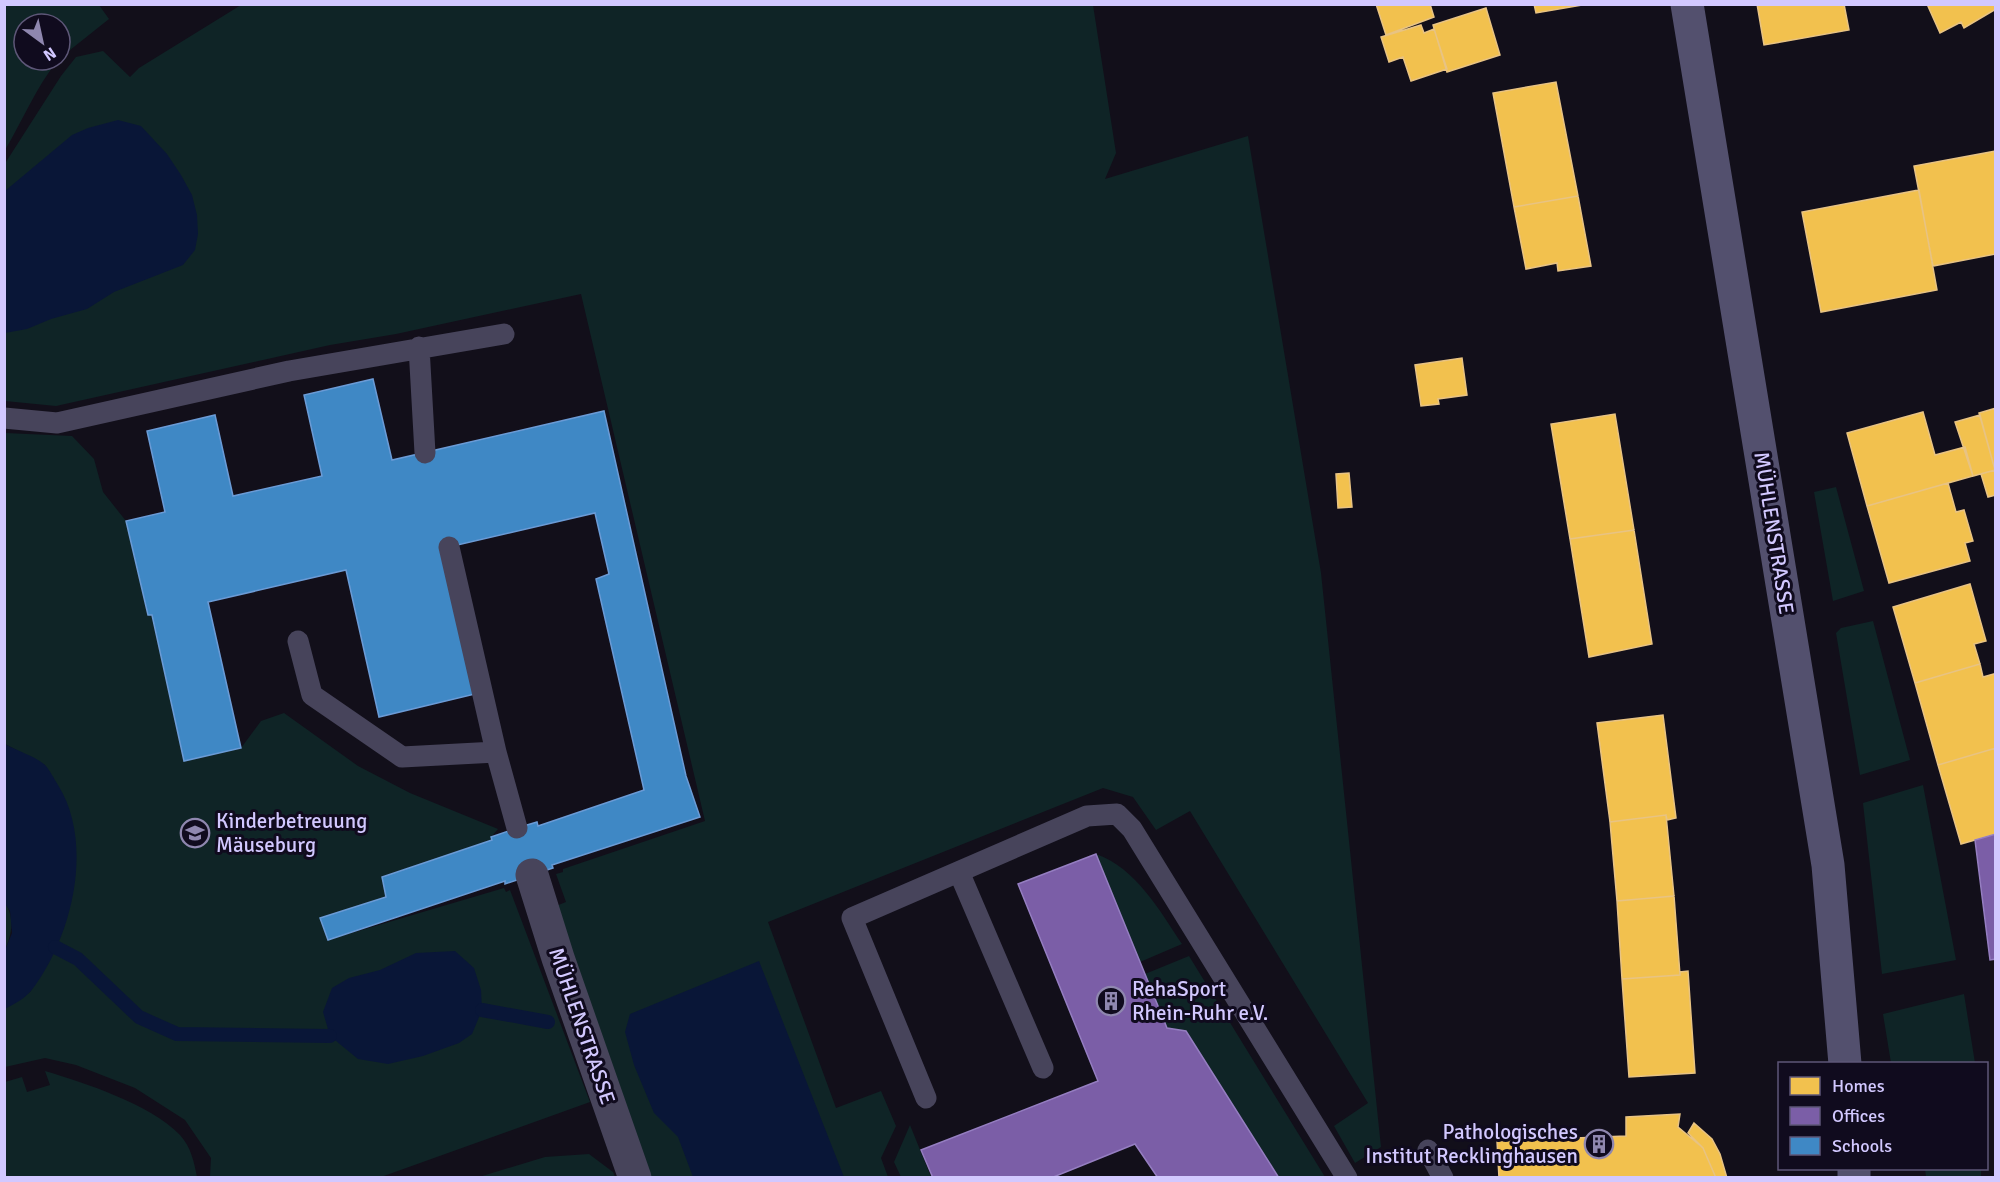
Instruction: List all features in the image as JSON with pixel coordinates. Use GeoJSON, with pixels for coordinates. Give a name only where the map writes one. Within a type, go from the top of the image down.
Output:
{"type":"FeatureCollection","features":[{"type":"Feature","properties":{"kind":"main road","name":"MÜHLENSTRASSE"},"geometry":{"type":"LineString","coordinates":[[1687,4],[1828,865],[1845,1062]]}},
{"type":"Feature","properties":{"kind":"street","name":"MÜHLENSTRASSE"},"geometry":{"type":"LineString","coordinates":[[532,874],[558,958],[635,1178]]}},
{"type":"Feature","properties":{"kind":"lane"},"geometry":{"type":"LineString","coordinates":[[4,418],[57,423],[289,371],[504,334]]}},
{"type":"Feature","properties":{"kind":"lane"},"geometry":{"type":"LineString","coordinates":[[419,347],[425,453]]}},
{"type":"Feature","properties":{"kind":"lane"},"geometry":{"type":"LineString","coordinates":[[449,547],[496,753],[517,828]]}},
{"type":"Feature","properties":{"kind":"lane"},"geometry":{"type":"LineString","coordinates":[[298,641],[312,695],[402,757],[496,753]]}},
{"type":"Feature","properties":{"kind":"lane"},"geometry":{"type":"LineString","coordinates":[[926,1098],[852,918],[1087,816],[1117,814],[1132,829],[1347,1178]]}},
{"type":"Feature","properties":{"kind":"lane"},"geometry":{"type":"LineString","coordinates":[[959,872],[1043,1068]]}},
{"type":"Feature","properties":{"kind":"lane"},"geometry":{"type":"LineString","coordinates":[[1428,1150],[1443,1178]]}},
{"type":"Feature","properties":{"kind":"green space"},"geometry":{"type":"Polygon","coordinates":[[[5,4],[99,5],[109,19],[72,48],[72,12],[12,12],[12,72],[49,72],[5,150],[5,4]]]}},
{"type":"Feature","properties":{"kind":"green space"},"geometry":{"type":"Polygon","coordinates":[[[241,5],[1093,5],[1116,153],[1105,179],[1248,136],[1321,573],[1381,1147],[1355,1163],[1334,1126],[1368,1103],[1190,811],[1156,830],[1133,797],[1103,788],[768,922],[836,1108],[881,1091],[896,1126],[881,1158],[888,1177],[650,1177],[556,906],[566,902],[556,874],[563,872],[563,869],[705,821],[581,294],[396,334],[330,345],[56,406],[5,401],[4,165],[61,76],[64,72],[72,72],[72,62],[76,57],[103,51],[130,77],[139,68],[241,5]]]}},
{"type":"Feature","properties":{"kind":"green space"},"geometry":{"type":"Polygon","coordinates":[[[5,433],[72,436],[94,459],[103,492],[126,521],[148,615],[152,615],[184,761],[241,748],[261,721],[284,713],[358,766],[410,793],[498,829],[491,837],[492,840],[383,876],[386,897],[320,919],[328,940],[504,888],[506,892],[510,890],[590,1102],[381,1177],[210,1177],[211,1158],[185,1120],[135,1088],[76,1065],[45,1058],[5,1067],[4,1009],[30,992],[47,964],[64,927],[74,883],[45,765],[5,744],[5,433]]]}},
{"type":"Feature","properties":{"kind":"green space"},"geometry":{"type":"Polygon","coordinates":[[[1836,487],[1864,591],[1833,601],[1814,492],[1836,487]]]}},
{"type":"Feature","properties":{"kind":"green space"},"geometry":{"type":"Polygon","coordinates":[[[1873,621],[1910,760],[1860,775],[1836,633],[1841,628],[1873,621]]]}},
{"type":"Feature","properties":{"kind":"green space"},"geometry":{"type":"Polygon","coordinates":[[[1923,785],[1956,960],[1882,974],[1863,803],[1923,785]]]}},
{"type":"Feature","properties":{"kind":"green space"},"geometry":{"type":"Polygon","coordinates":[[[1096,854],[1123,869],[1135,880],[1156,905],[1182,944],[1140,962],[1096,854]]]}},
{"type":"Feature","properties":{"kind":"green space"},"geometry":{"type":"Polygon","coordinates":[[[5,902],[10,914],[11,926],[5,950],[5,902]]]}},
{"type":"Feature","properties":{"kind":"green space"},"geometry":{"type":"Polygon","coordinates":[[[1189,956],[1325,1177],[1279,1177],[1186,1031],[1167,1028],[1145,974],[1189,956]]]}},
{"type":"Feature","properties":{"kind":"green space"},"geometry":{"type":"Polygon","coordinates":[[[1964,994],[1975,1062],[1891,1062],[1883,1014],[1964,994]]]}},
{"type":"Feature","properties":{"kind":"green space"},"geometry":{"type":"Polygon","coordinates":[[[45,1071],[135,1104],[167,1124],[180,1135],[187,1145],[197,1177],[5,1177],[5,1082],[22,1077],[27,1092],[50,1085],[45,1071]]]}},
{"type":"Feature","properties":{"kind":"green space"},"geometry":{"type":"Polygon","coordinates":[[[910,1125],[931,1177],[901,1177],[894,1162],[910,1125]]]}},
{"type":"Feature","properties":{"kind":"green space"},"geometry":{"type":"Polygon","coordinates":[[[589,1154],[613,1172],[615,1177],[479,1177],[545,1157],[589,1154]]]}},
{"type":"Feature","properties":{"kind":"green space"},"geometry":{"type":"Polygon","coordinates":[[[1925,1170],[1981,1170],[1981,1177],[1926,1177],[1925,1170]]]}},
{"type":"Feature","properties":{"kind":"water"},"geometry":{"type":"Polygon","coordinates":[[[118,120],[141,126],[167,154],[181,175],[192,195],[197,215],[198,234],[195,250],[183,265],[114,292],[87,309],[51,319],[27,329],[5,333],[5,191],[72,135],[118,120]]]}},
{"type":"Feature","properties":{"kind":"water"},"geometry":{"type":"Polygon","coordinates":[[[5,744],[45,765],[58,785],[69,809],[75,835],[77,862],[74,890],[58,945],[31,991],[5,1009],[5,950],[12,933],[10,911],[4,902],[5,744]]]}},
{"type":"Feature","properties":{"kind":"water"},"geometry":{"type":"Polygon","coordinates":[[[455,951],[474,968],[481,990],[482,1010],[472,1034],[459,1043],[423,1056],[388,1064],[358,1059],[330,1036],[323,1012],[332,988],[349,978],[380,970],[416,953],[455,951]]]}},
{"type":"Feature","properties":{"kind":"water"},"geometry":{"type":"Polygon","coordinates":[[[759,961],[844,1177],[693,1177],[678,1137],[654,1113],[634,1065],[625,1032],[630,1014],[759,961]]]}},
{"type":"Feature","properties":{"kind":"building: Homes"},"geometry":{"type":"Polygon","coordinates":[[[1376,4],[1430,4],[1434,17],[1386,35],[1376,4]]]}},
{"type":"Feature","properties":{"kind":"building: Homes"},"geometry":{"type":"Polygon","coordinates":[[[1534,4],[1588,4],[1536,13],[1534,4]]]}},
{"type":"Feature","properties":{"kind":"building: Homes"},"geometry":{"type":"Polygon","coordinates":[[[1757,4],[1844,4],[1849,30],[1764,45],[1757,4]]]}},
{"type":"Feature","properties":{"kind":"building: Homes"},"geometry":{"type":"Polygon","coordinates":[[[1927,4],[1996,4],[1996,9],[1964,28],[1961,22],[1940,33],[1927,4]]]}},
{"type":"Feature","properties":{"kind":"building: Homes"},"geometry":{"type":"Polygon","coordinates":[[[1486,8],[1500,55],[1447,72],[1433,25],[1486,8]]]}},
{"type":"Feature","properties":{"kind":"building: Homes"},"geometry":{"type":"Polygon","coordinates":[[[1421,25],[1424,33],[1434,29],[1447,69],[1411,81],[1403,57],[1389,62],[1381,37],[1421,25]]]}},
{"type":"Feature","properties":{"kind":"building: Homes"},"geometry":{"type":"Polygon","coordinates":[[[1556,82],[1578,196],[1514,207],[1493,93],[1556,82]]]}},
{"type":"Feature","properties":{"kind":"building: Homes"},"geometry":{"type":"Polygon","coordinates":[[[1996,151],[1996,254],[1933,266],[1914,166],[1996,151]]]}},
{"type":"Feature","properties":{"kind":"building: Homes"},"geometry":{"type":"Polygon","coordinates":[[[1919,190],[1937,290],[1821,312],[1802,212],[1919,190]]]}},
{"type":"Feature","properties":{"kind":"building: Homes"},"geometry":{"type":"Polygon","coordinates":[[[1578,196],[1591,266],[1558,271],[1557,263],[1526,269],[1514,207],[1578,196]]]}},
{"type":"Feature","properties":{"kind":"building: Homes"},"geometry":{"type":"Polygon","coordinates":[[[1462,358],[1467,395],[1438,399],[1439,404],[1421,406],[1415,365],[1462,358]]]}},
{"type":"Feature","properties":{"kind":"building: Homes"},"geometry":{"type":"Polygon","coordinates":[[[1996,408],[1996,470],[1995,470],[1979,413],[1996,408]]]}},
{"type":"Feature","properties":{"kind":"building: Homes"},"geometry":{"type":"Polygon","coordinates":[[[1923,412],[1935,455],[1965,447],[1973,476],[1867,506],[1847,433],[1923,412]]]}},
{"type":"Feature","properties":{"kind":"building: Homes"},"geometry":{"type":"Polygon","coordinates":[[[1615,414],[1634,530],[1570,539],[1551,424],[1615,414]]]}},
{"type":"Feature","properties":{"kind":"building: Homes"},"geometry":{"type":"Polygon","coordinates":[[[1980,415],[1995,470],[1973,476],[1955,422],[1980,415]]]}},
{"type":"Feature","properties":{"kind":"building: Homes"},"geometry":{"type":"Polygon","coordinates":[[[1995,470],[1996,495],[1988,497],[1981,474],[1995,470]]]}},
{"type":"Feature","properties":{"kind":"building: Homes"},"geometry":{"type":"Polygon","coordinates":[[[1349,473],[1352,507],[1338,508],[1336,474],[1349,473]]]}},
{"type":"Feature","properties":{"kind":"building: Homes"},"geometry":{"type":"Polygon","coordinates":[[[1948,483],[1956,512],[1964,510],[1973,541],[1965,543],[1970,561],[1889,583],[1867,506],[1948,483]]]}},
{"type":"Feature","properties":{"kind":"building: Homes"},"geometry":{"type":"Polygon","coordinates":[[[1634,530],[1652,644],[1589,657],[1570,539],[1634,530]]]}},
{"type":"Feature","properties":{"kind":"building: Homes"},"geometry":{"type":"Polygon","coordinates":[[[1970,584],[1986,641],[1974,644],[1980,664],[1915,683],[1893,607],[1970,584]]]}},
{"type":"Feature","properties":{"kind":"building: Homes"},"geometry":{"type":"Polygon","coordinates":[[[1980,664],[1983,677],[1994,674],[1996,678],[1996,748],[1938,765],[1915,683],[1980,664]]]}},
{"type":"Feature","properties":{"kind":"building: Homes"},"geometry":{"type":"Polygon","coordinates":[[[1663,715],[1676,818],[1667,820],[1666,815],[1610,822],[1597,723],[1663,715]]]}},
{"type":"Feature","properties":{"kind":"building: Homes"},"geometry":{"type":"Polygon","coordinates":[[[1996,748],[1996,834],[1961,844],[1938,765],[1996,748]]]}},
{"type":"Feature","properties":{"kind":"building: Homes"},"geometry":{"type":"Polygon","coordinates":[[[1666,815],[1674,896],[1617,901],[1610,822],[1666,815]]]}},
{"type":"Feature","properties":{"kind":"building: Homes"},"geometry":{"type":"Polygon","coordinates":[[[1674,896],[1680,975],[1622,979],[1617,901],[1674,896]]]}},
{"type":"Feature","properties":{"kind":"building: Homes"},"geometry":{"type":"Polygon","coordinates":[[[1688,971],[1695,1073],[1629,1077],[1622,979],[1680,975],[1680,972],[1688,971]]]}},
{"type":"Feature","properties":{"kind":"building: Homes","name":"Pathologisches Institut Recklinghausen"},"geometry":{"type":"Polygon","coordinates":[[[1680,1114],[1678,1127],[1703,1148],[1716,1178],[1499,1178],[1497,1141],[1626,1136],[1626,1117],[1680,1114]]]}},
{"type":"Feature","properties":{"kind":"building: Homes"},"geometry":{"type":"Polygon","coordinates":[[[1694,1123],[1712,1139],[1720,1154],[1727,1178],[1716,1178],[1703,1148],[1688,1133],[1694,1123]]]}},
{"type":"Feature","properties":{"kind":"building: Offices"},"geometry":{"type":"Polygon","coordinates":[[[1996,834],[1996,959],[1990,960],[1975,840],[1996,834]]]}},
{"type":"Feature","properties":{"kind":"building: Offices","name":"RehaSport Rhein-Ruhr e.V."},"geometry":{"type":"Polygon","coordinates":[[[1096,854],[1167,1028],[1186,1031],[1279,1178],[1158,1178],[1135,1144],[1051,1178],[933,1178],[921,1150],[1098,1081],[1018,884],[1096,854]]]}},
{"type":"Feature","properties":{"kind":"building: Schools"},"geometry":{"type":"Polygon","coordinates":[[[373,379],[392,460],[604,411],[686,776],[700,817],[552,865],[553,868],[505,884],[505,881],[328,940],[320,918],[386,897],[382,877],[492,840],[491,837],[517,828],[537,822],[538,826],[644,790],[596,579],[609,574],[595,513],[440,549],[475,694],[379,717],[346,570],[208,602],[241,748],[184,761],[152,615],[148,615],[126,521],[165,512],[147,431],[215,415],[233,496],[322,476],[304,395],[373,379]]]}},
{"type":"Feature","properties":{"kind":"waterway"},"geometry":{"type":"LineString","coordinates":[[55,947],[78,959],[139,1017],[177,1034],[330,1036]]}},
{"type":"Feature","properties":{"kind":"waterway"},"geometry":{"type":"LineString","coordinates":[[482,1010],[548,1022]]}},
{"type":"Feature","properties":{"kind":"place","name":"Kinderbetreuung Mäuseburg"},"geometry":{"type":"Point","coordinates":[195,833]}},
{"type":"Feature","properties":{"kind":"place","name":"RehaSport Rhein-Ruhr e.V."},"geometry":{"type":"Point","coordinates":[1111,1001]}},
{"type":"Feature","properties":{"kind":"place","name":"Pathologisches Institut Recklinghausen"},"geometry":{"type":"Point","coordinates":[1599,1144]}}]}
